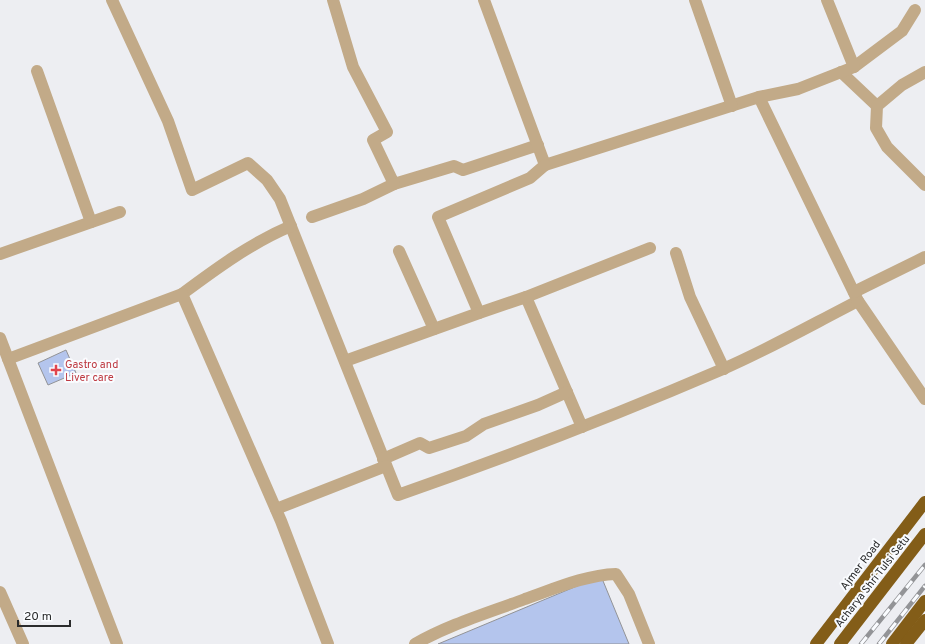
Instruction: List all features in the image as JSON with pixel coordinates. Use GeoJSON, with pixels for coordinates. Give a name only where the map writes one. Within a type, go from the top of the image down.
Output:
{"type":"FeatureCollection","features":[{"type":"Feature","properties":{"kind":"highway","name":"Ajmer Road"},"geometry":{"type":"LineString","coordinates":[[821,642],[925,502]]}},
{"type":"Feature","properties":{"kind":"highway","name":"Acharya Shri Tulsi Setu"},"geometry":{"type":"LineString","coordinates":[[840,644],[925,534]]}},
{"type":"Feature","properties":{"kind":"highway"},"geometry":{"type":"LineString","coordinates":[[892,644],[925,601]]}},
{"type":"Feature","properties":{"kind":"highway"},"geometry":{"type":"LineString","coordinates":[[906,644],[925,620]]}},
{"type":"Feature","properties":{"kind":"street"},"geometry":{"type":"LineString","coordinates":[[112,0],[168,121],[192,190],[248,163],[267,180],[280,199],[398,495],[480,466],[582,427],[724,369],[856,297],[925,257]]}},
{"type":"Feature","properties":{"kind":"street"},"geometry":{"type":"LineString","coordinates":[[333,0],[353,67],[387,132],[373,140],[394,184]]}},
{"type":"Feature","properties":{"kind":"street"},"geometry":{"type":"LineString","coordinates":[[484,0],[545,166]]}},
{"type":"Feature","properties":{"kind":"street"},"geometry":{"type":"LineString","coordinates":[[695,0],[732,106]]}},
{"type":"Feature","properties":{"kind":"street"},"geometry":{"type":"LineString","coordinates":[[827,0],[854,67]]}},
{"type":"Feature","properties":{"kind":"street"},"geometry":{"type":"LineString","coordinates":[[479,313],[438,216],[530,178],[545,166],[759,97],[798,89],[854,67],[902,31],[915,10]]}},
{"type":"Feature","properties":{"kind":"street"},"geometry":{"type":"LineString","coordinates":[[37,71],[91,222]]}},
{"type":"Feature","properties":{"kind":"street"},"geometry":{"type":"LineString","coordinates":[[841,72],[876,106],[876,128],[887,147],[925,185]]}},
{"type":"Feature","properties":{"kind":"street"},"geometry":{"type":"LineString","coordinates":[[876,106],[902,85],[925,72]]}},
{"type":"Feature","properties":{"kind":"street"},"geometry":{"type":"LineString","coordinates":[[759,97],[856,297],[925,399]]}},
{"type":"Feature","properties":{"kind":"street"},"geometry":{"type":"LineString","coordinates":[[312,217],[363,199],[394,184],[454,166],[463,170],[538,146]]}},
{"type":"Feature","properties":{"kind":"street"},"geometry":{"type":"LineString","coordinates":[[0,254],[120,212]]}},
{"type":"Feature","properties":{"kind":"street"},"geometry":{"type":"LineString","coordinates":[[8,359],[182,294],[217,268],[254,244],[291,226]]}},
{"type":"Feature","properties":{"kind":"street"},"geometry":{"type":"LineString","coordinates":[[345,362],[526,297],[650,248]]}},
{"type":"Feature","properties":{"kind":"street"},"geometry":{"type":"LineString","coordinates":[[399,251],[434,329]]}},
{"type":"Feature","properties":{"kind":"street"},"geometry":{"type":"LineString","coordinates":[[676,253],[690,297],[724,369]]}},
{"type":"Feature","properties":{"kind":"street"},"geometry":{"type":"LineString","coordinates":[[182,294],[276,509],[328,644]]}},
{"type":"Feature","properties":{"kind":"street"},"geometry":{"type":"LineString","coordinates":[[526,297],[582,427]]}},
{"type":"Feature","properties":{"kind":"street"},"geometry":{"type":"LineString","coordinates":[[1,344],[117,644]]}},
{"type":"Feature","properties":{"kind":"street"},"geometry":{"type":"LineString","coordinates":[[276,509],[385,463],[420,443],[429,448],[466,436],[484,424],[538,405],[567,392]]}},
{"type":"Feature","properties":{"kind":"street"},"geometry":{"type":"LineString","coordinates":[[415,644],[441,629],[551,590],[600,575],[616,574],[629,594],[649,644]]}},
{"type":"Feature","properties":{"kind":"street"},"geometry":{"type":"LineString","coordinates":[[0,592],[22,644]]}},
{"type":"Feature","properties":{"kind":"building"},"geometry":{"type":"Polygon","coordinates":[[[66,350],[76,373],[48,385],[38,363],[66,350]]]}},
{"type":"Feature","properties":{"kind":"building"},"geometry":{"type":"Polygon","coordinates":[[[601,576],[629,644],[438,644],[601,576]]]}},
{"type":"Feature","properties":{"kind":"railway"},"geometry":{"type":"LineString","coordinates":[[861,644],[925,565]]}},
{"type":"Feature","properties":{"kind":"railway"},"geometry":{"type":"LineString","coordinates":[[879,644],[925,586]]}},
{"type":"Feature","properties":{"kind":"place","name":"Gastro and Liver care"},"geometry":{"type":"Point","coordinates":[56,370]}}]}
